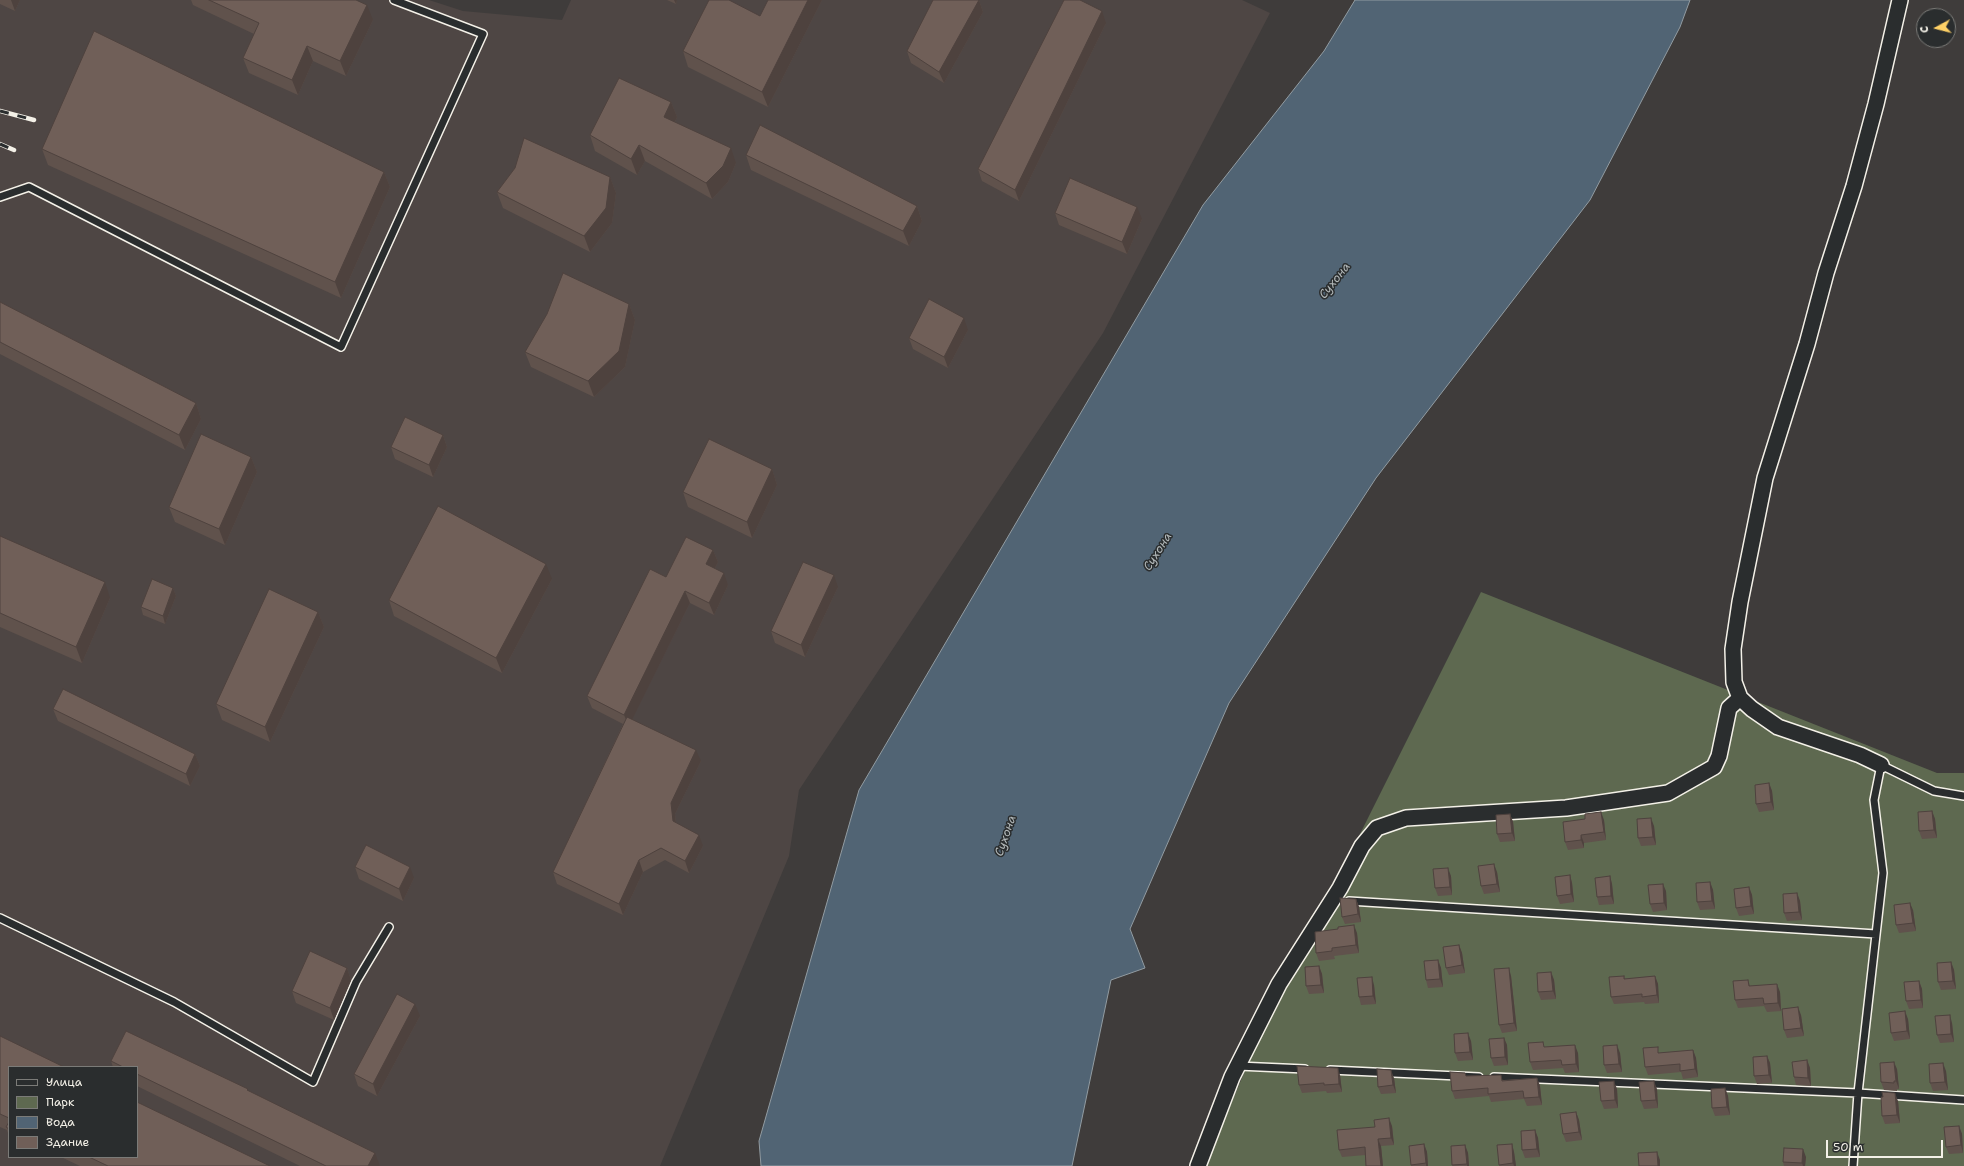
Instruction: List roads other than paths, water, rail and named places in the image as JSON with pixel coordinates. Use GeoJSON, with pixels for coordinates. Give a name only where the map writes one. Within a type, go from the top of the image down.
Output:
{"type":"FeatureCollection","features":[{"type":"Feature","properties":{"kind":"street"},"geometry":{"type":"LineString","coordinates":[[1880,765],[1860,755],[1778,727],[1752,709],[1740,698],[1734,682],[1733,649],[1740,602],[1765,478],[1807,344],[1826,273],[1854,186],[1876,104],[1900,0]]}},
{"type":"Feature","properties":{"kind":"street"},"geometry":{"type":"LineString","coordinates":[[1198,1166],[1238,1066],[1279,984],[1333,900],[1362,846],[1377,828],[1406,818],[1566,808],[1668,792],[1714,767],[1719,756],[1729,708],[1740,698]]}},
{"type":"Feature","properties":{"kind":"lane"},"geometry":{"type":"LineString","coordinates":[[0,197],[29,187],[341,347],[483,34],[394,0]]}},
{"type":"Feature","properties":{"kind":"lane"},"geometry":{"type":"LineString","coordinates":[[1853,1166],[1858,1093],[1883,873],[1874,800],[1880,765],[1934,791],[1964,796]]}},
{"type":"Feature","properties":{"kind":"lane"},"geometry":{"type":"LineString","coordinates":[[1333,900],[1876,934]]}},
{"type":"Feature","properties":{"kind":"lane"},"geometry":{"type":"LineString","coordinates":[[0,918],[174,1002],[313,1082],[356,982],[389,926]]}},
{"type":"Feature","properties":{"kind":"lane"},"geometry":{"type":"LineString","coordinates":[[1238,1066],[1309,1069]]}},
{"type":"Feature","properties":{"kind":"lane"},"geometry":{"type":"LineString","coordinates":[[1325,1070],[1858,1093],[1964,1100]]}},
{"type":"Feature","properties":{"kind":"water","name":"Сухона"},"geometry":{"type":"Polygon","coordinates":[[[1355,0],[1690,0],[1680,27],[1590,200],[1376,478],[1229,703],[1130,929],[1145,968],[1111,980],[1072,1166],[761,1166],[759,1141],[859,790],[1203,205],[1324,51],[1355,0]]]}},
{"type":"Feature","properties":{"kind":"railway"},"geometry":{"type":"LineString","coordinates":[[0,111],[34,120]]}},
{"type":"Feature","properties":{"kind":"railway"},"geometry":{"type":"LineString","coordinates":[[0,144],[14,150]]}}]}
